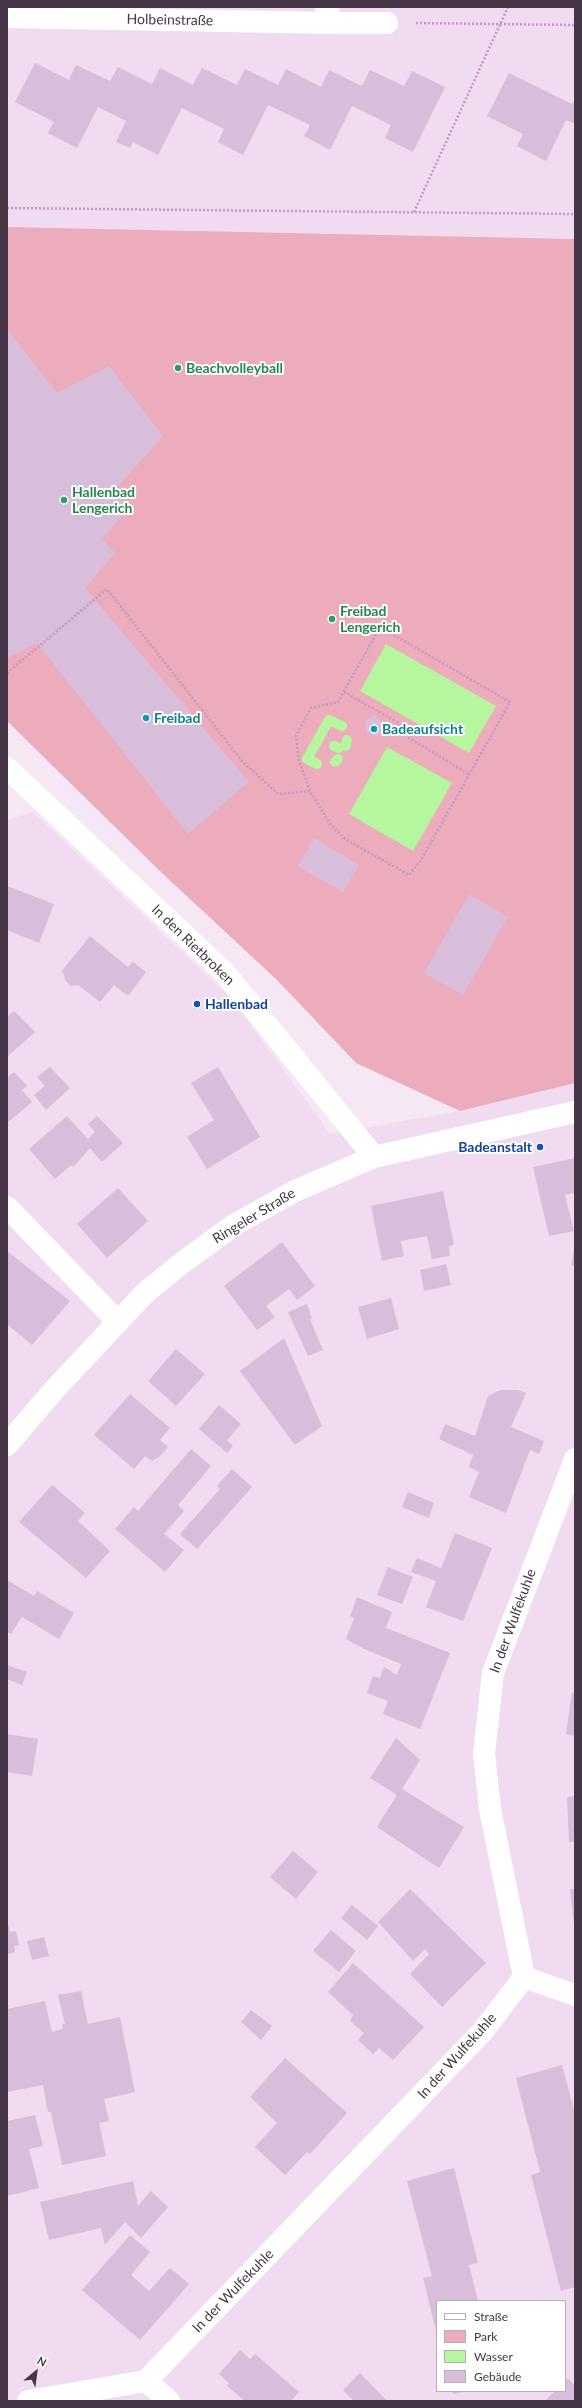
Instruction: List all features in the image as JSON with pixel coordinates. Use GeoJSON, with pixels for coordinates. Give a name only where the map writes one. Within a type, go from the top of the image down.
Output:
{"type":"FeatureCollection","features":[{"type":"Feature","properties":{"kind":"street","name":"Holbeinstraße"},"geometry":{"type":"LineString","coordinates":[[7,17],[329,15],[387,23]]}},
{"type":"Feature","properties":{"kind":"street","name":"In den Rietbroken"},"geometry":{"type":"LineString","coordinates":[[7,768],[16,790],[224,972],[374,1158]]}},
{"type":"Feature","properties":{"kind":"street","name":"Ringeler Straße"},"geometry":{"type":"LineString","coordinates":[[7,1445],[117,1321],[145,1293],[182,1263],[234,1225],[295,1191],[374,1158],[575,1112]]}},
{"type":"Feature","properties":{"kind":"street"},"geometry":{"type":"LineString","coordinates":[[7,1207],[117,1321]]}},
{"type":"Feature","properties":{"kind":"street","name":"In der Wulfekuhle"},"geometry":{"type":"LineString","coordinates":[[146,2381],[483,2031],[524,1977],[490,1809],[484,1754],[493,1673],[575,1459]]}},
{"type":"Feature","properties":{"kind":"street"},"geometry":{"type":"LineString","coordinates":[[524,1977],[575,1995]]}},
{"type":"Feature","properties":{"kind":"street"},"geometry":{"type":"LineString","coordinates":[[28,2401],[146,2381],[169,2401]]}},
{"type":"Feature","properties":{"kind":"path"},"geometry":{"type":"LineString","coordinates":[[414,212],[508,7]]}},
{"type":"Feature","properties":{"kind":"path"},"geometry":{"type":"LineString","coordinates":[[387,23],[575,25]]}},
{"type":"Feature","properties":{"kind":"path"},"geometry":{"type":"LineString","coordinates":[[7,208],[575,214]]}},
{"type":"Feature","properties":{"kind":"path"},"geometry":{"type":"LineString","coordinates":[[7,673],[108,589],[242,761],[278,794],[310,791]]}},
{"type":"Feature","properties":{"kind":"path"},"geometry":{"type":"LineString","coordinates":[[380,627],[510,702],[421,860],[409,875],[345,839],[330,824],[310,791],[299,761],[296,736],[311,708],[338,702],[344,692],[380,627]]}},
{"type":"Feature","properties":{"kind":"path"},"geometry":{"type":"LineString","coordinates":[[344,692],[398,722],[408,738],[470,775]]}},
{"type":"Feature","properties":{"kind":"shaded area"},"geometry":{"type":"Polygon","coordinates":[[[7,7],[575,7],[575,239],[7,227],[7,7]]]}},
{"type":"Feature","properties":{"kind":"shaded area"},"geometry":{"type":"Polygon","coordinates":[[[33,812],[232,999],[330,1134],[460,1111],[575,1083],[575,2401],[7,2401],[7,820],[33,812]]]}},
{"type":"Feature","properties":{"kind":"green space","name":"Freibad Lengerich"},"geometry":{"type":"Polygon","coordinates":[[[7,227],[575,239],[575,1083],[460,1111],[356,1063],[277,980],[162,873],[7,721],[7,227]]]}},
{"type":"Feature","properties":{"kind":"water"},"geometry":{"type":"Polygon","coordinates":[[[386,644],[496,706],[469,753],[360,691],[386,644]]]}},
{"type":"Feature","properties":{"kind":"water"},"geometry":{"type":"Polygon","coordinates":[[[387,747],[452,783],[413,851],[349,814],[387,747]]]}},
{"type":"Feature","properties":{"kind":"building"},"geometry":{"type":"Polygon","coordinates":[[[35,63],[69,80],[76,65],[110,81],[118,67],[152,84],[160,68],[193,85],[202,68],[237,85],[245,69],[278,85],[286,69],[321,87],[329,70],[362,86],[370,70],[404,86],[412,71],[445,87],[413,152],[385,138],[391,125],[352,106],[330,150],[304,136],[310,125],[268,105],[243,155],[218,142],[224,129],[182,108],[158,155],[133,142],[130,148],[116,142],[126,121],[98,107],[77,148],[48,133],[54,122],[15,102],[35,63]]]}},
{"type":"Feature","properties":{"kind":"building"},"geometry":{"type":"Polygon","coordinates":[[[509,73],[572,104],[575,99],[575,124],[566,120],[546,161],[517,146],[523,134],[487,116],[509,73]]]}},
{"type":"Feature","properties":{"kind":"building","name":"Hallenbad Lengerich"},"geometry":{"type":"Polygon","coordinates":[[[7,329],[57,393],[109,366],[163,436],[114,491],[129,509],[102,539],[115,553],[85,588],[249,782],[188,834],[37,643],[7,658],[7,329]]]}},
{"type":"Feature","properties":{"kind":"building","name":"Badeaufsicht"},"geometry":{"type":"Polygon","coordinates":[[[375,715],[385,725],[377,737],[367,733],[365,721],[375,715]]]}},
{"type":"Feature","properties":{"kind":"building"},"geometry":{"type":"Polygon","coordinates":[[[314,838],[359,865],[343,892],[297,866],[314,838]]]}},
{"type":"Feature","properties":{"kind":"building"},"geometry":{"type":"Polygon","coordinates":[[[7,886],[54,904],[39,943],[7,930],[7,886]]]}},
{"type":"Feature","properties":{"kind":"building"},"geometry":{"type":"Polygon","coordinates":[[[469,894],[508,917],[463,995],[424,973],[469,894]]]}},
{"type":"Feature","properties":{"kind":"building"},"geometry":{"type":"Polygon","coordinates":[[[90,936],[128,967],[133,962],[146,972],[128,996],[114,985],[100,1002],[78,985],[71,986],[65,980],[64,974],[61,972],[90,936]]]}},
{"type":"Feature","properties":{"kind":"building"},"geometry":{"type":"Polygon","coordinates":[[[14,1011],[35,1032],[7,1057],[7,1017],[14,1011]]]}},
{"type":"Feature","properties":{"kind":"building"},"geometry":{"type":"Polygon","coordinates":[[[50,1067],[70,1088],[46,1110],[34,1095],[45,1086],[37,1077],[50,1067]]]}},
{"type":"Feature","properties":{"kind":"building"},"geometry":{"type":"Polygon","coordinates":[[[218,1067],[260,1137],[207,1169],[187,1137],[214,1120],[191,1083],[218,1067]]]}},
{"type":"Feature","properties":{"kind":"building"},"geometry":{"type":"Polygon","coordinates":[[[14,1072],[27,1086],[22,1090],[32,1102],[7,1123],[7,1078],[14,1072]]]}},
{"type":"Feature","properties":{"kind":"building"},"geometry":{"type":"Polygon","coordinates":[[[67,1116],[88,1139],[95,1132],[88,1124],[97,1116],[123,1143],[102,1162],[90,1148],[74,1166],[70,1166],[55,1179],[29,1149],[67,1116]]]}},
{"type":"Feature","properties":{"kind":"building"},"geometry":{"type":"Polygon","coordinates":[[[575,1158],[575,1193],[565,1195],[574,1231],[549,1236],[533,1167],[575,1158]]]}},
{"type":"Feature","properties":{"kind":"building"},"geometry":{"type":"Polygon","coordinates":[[[118,1188],[148,1221],[107,1258],[77,1224],[118,1188]]]}},
{"type":"Feature","properties":{"kind":"building"},"geometry":{"type":"Polygon","coordinates":[[[443,1191],[454,1245],[449,1246],[450,1256],[432,1259],[427,1236],[401,1241],[404,1256],[382,1261],[371,1206],[443,1191]]]}},
{"type":"Feature","properties":{"kind":"building"},"geometry":{"type":"Polygon","coordinates":[[[282,1242],[315,1286],[297,1300],[289,1289],[266,1306],[275,1317],[257,1330],[224,1286],[282,1242]]]}},
{"type":"Feature","properties":{"kind":"building"},"geometry":{"type":"Polygon","coordinates":[[[7,1251],[70,1301],[32,1345],[7,1324],[7,1251]]]}},
{"type":"Feature","properties":{"kind":"building"},"geometry":{"type":"Polygon","coordinates":[[[574,1251],[575,1265],[571,1266],[574,1251]]]}},
{"type":"Feature","properties":{"kind":"building"},"geometry":{"type":"Polygon","coordinates":[[[446,1264],[451,1285],[424,1291],[420,1270],[446,1264]]]}},
{"type":"Feature","properties":{"kind":"building"},"geometry":{"type":"Polygon","coordinates":[[[391,1298],[399,1329],[367,1339],[358,1307],[391,1298]]]}},
{"type":"Feature","properties":{"kind":"building"},"geometry":{"type":"Polygon","coordinates":[[[307,1304],[312,1318],[310,1319],[323,1350],[308,1356],[288,1312],[307,1304]]]}},
{"type":"Feature","properties":{"kind":"building"},"geometry":{"type":"Polygon","coordinates":[[[284,1338],[322,1426],[295,1445],[240,1371],[284,1338]]]}},
{"type":"Feature","properties":{"kind":"building"},"geometry":{"type":"Polygon","coordinates":[[[176,1349],[205,1374],[176,1406],[148,1381],[176,1349]]]}},
{"type":"Feature","properties":{"kind":"building"},"geometry":{"type":"Polygon","coordinates":[[[500,1390],[518,1390],[526,1393],[511,1427],[544,1441],[539,1454],[530,1450],[506,1513],[469,1497],[479,1472],[469,1467],[473,1455],[439,1439],[445,1424],[475,1436],[488,1396],[500,1390]]]}},
{"type":"Feature","properties":{"kind":"building"},"geometry":{"type":"Polygon","coordinates":[[[130,1394],[170,1428],[160,1440],[168,1447],[160,1456],[152,1461],[145,1456],[134,1469],[94,1435],[130,1394]]]}},
{"type":"Feature","properties":{"kind":"building"},"geometry":{"type":"Polygon","coordinates":[[[219,1405],[241,1424],[227,1440],[233,1446],[227,1453],[199,1429],[219,1405]]]}},
{"type":"Feature","properties":{"kind":"building"},"geometry":{"type":"Polygon","coordinates":[[[191,1449],[211,1466],[178,1505],[184,1511],[164,1534],[184,1550],[165,1572],[115,1529],[134,1507],[138,1511],[191,1449]]]}},
{"type":"Feature","properties":{"kind":"building"},"geometry":{"type":"Polygon","coordinates":[[[232,1469],[252,1487],[197,1549],[180,1534],[220,1489],[217,1486],[232,1469]]]}},
{"type":"Feature","properties":{"kind":"building"},"geometry":{"type":"Polygon","coordinates":[[[52,1485],[85,1513],[78,1521],[110,1551],[86,1578],[19,1522],[52,1485]]]}},
{"type":"Feature","properties":{"kind":"building"},"geometry":{"type":"Polygon","coordinates":[[[408,1492],[434,1503],[429,1518],[402,1507],[408,1492]]]}},
{"type":"Feature","properties":{"kind":"building"},"geometry":{"type":"Polygon","coordinates":[[[455,1533],[492,1548],[463,1621],[426,1607],[436,1581],[411,1572],[417,1558],[441,1568],[455,1533]]]}},
{"type":"Feature","properties":{"kind":"building"},"geometry":{"type":"Polygon","coordinates":[[[388,1567],[413,1577],[402,1604],[377,1595],[388,1567]]]}},
{"type":"Feature","properties":{"kind":"building"},"geometry":{"type":"Polygon","coordinates":[[[7,1580],[34,1596],[37,1591],[74,1613],[59,1639],[22,1617],[11,1634],[7,1632],[7,1580]]]}},
{"type":"Feature","properties":{"kind":"building"},"geometry":{"type":"Polygon","coordinates":[[[357,1597],[392,1612],[386,1628],[450,1653],[420,1729],[383,1714],[388,1701],[367,1693],[373,1676],[380,1678],[384,1667],[397,1675],[401,1664],[364,1649],[346,1639],[354,1618],[350,1616],[357,1597]]]}},
{"type":"Feature","properties":{"kind":"building"},"geometry":{"type":"Polygon","coordinates":[[[7,1665],[27,1672],[22,1685],[7,1679],[7,1665]]]}},
{"type":"Feature","properties":{"kind":"building"},"geometry":{"type":"Polygon","coordinates":[[[572,1692],[575,1693],[575,1736],[566,1734],[572,1692]]]}},
{"type":"Feature","properties":{"kind":"building"},"geometry":{"type":"Polygon","coordinates":[[[7,1734],[38,1739],[32,1776],[7,1772],[7,1734]]]}},
{"type":"Feature","properties":{"kind":"building"},"geometry":{"type":"Polygon","coordinates":[[[396,1738],[420,1760],[402,1789],[464,1827],[439,1868],[377,1827],[397,1795],[370,1778],[396,1738]]]}},
{"type":"Feature","properties":{"kind":"building"},"geometry":{"type":"Polygon","coordinates":[[[575,1796],[575,1842],[569,1842],[567,1797],[575,1796]]]}},
{"type":"Feature","properties":{"kind":"building"},"geometry":{"type":"Polygon","coordinates":[[[293,1851],[318,1872],[296,1899],[270,1877],[293,1851]]]}},
{"type":"Feature","properties":{"kind":"building"},"geometry":{"type":"Polygon","coordinates":[[[410,1889],[486,1963],[442,2007],[410,1974],[429,1954],[425,1949],[413,1961],[378,1922],[410,1889]]]}},
{"type":"Feature","properties":{"kind":"building"},"geometry":{"type":"Polygon","coordinates":[[[570,1889],[575,1889],[574,1925],[570,1889]]]}},
{"type":"Feature","properties":{"kind":"building"},"geometry":{"type":"Polygon","coordinates":[[[352,1905],[378,1926],[367,1940],[341,1918],[352,1905]]]}},
{"type":"Feature","properties":{"kind":"building"},"geometry":{"type":"Polygon","coordinates":[[[7,1921],[10,1932],[16,1931],[19,1945],[14,1946],[15,1952],[7,1954],[7,1921]]]}},
{"type":"Feature","properties":{"kind":"building"},"geometry":{"type":"Polygon","coordinates":[[[331,1930],[356,1951],[339,1972],[313,1951],[331,1930]]]}},
{"type":"Feature","properties":{"kind":"building"},"geometry":{"type":"Polygon","coordinates":[[[44,1937],[49,1956],[32,1960],[27,1941],[44,1937]]]}},
{"type":"Feature","properties":{"kind":"building"},"geometry":{"type":"Polygon","coordinates":[[[353,1963],[424,2027],[393,2060],[379,2048],[373,2054],[358,2040],[364,2033],[350,2021],[353,2015],[328,1992],[353,1963]]]}},
{"type":"Feature","properties":{"kind":"building"},"geometry":{"type":"Polygon","coordinates":[[[81,1991],[88,2024],[120,2017],[135,2092],[104,2099],[109,2121],[99,2123],[106,2156],[62,2165],[51,2112],[48,2112],[43,2085],[7,2092],[7,2009],[45,2001],[52,2032],[63,2029],[62,2024],[65,2024],[58,1995],[81,1991]]]}},
{"type":"Feature","properties":{"kind":"building"},"geometry":{"type":"Polygon","coordinates":[[[251,2010],[272,2026],[261,2040],[241,2022],[251,2010]]]}},
{"type":"Feature","properties":{"kind":"building"},"geometry":{"type":"Polygon","coordinates":[[[285,2058],[347,2113],[310,2154],[307,2152],[285,2175],[255,2147],[277,2123],[250,2097],[285,2058]]]}},
{"type":"Feature","properties":{"kind":"building"},"geometry":{"type":"Polygon","coordinates":[[[562,2065],[575,2113],[575,2287],[561,2291],[531,2175],[540,2172],[516,2078],[562,2065]]]}},
{"type":"Feature","properties":{"kind":"building"},"geometry":{"type":"Polygon","coordinates":[[[35,2115],[43,2146],[29,2149],[39,2188],[7,2196],[7,2121],[35,2115]]]}},
{"type":"Feature","properties":{"kind":"building"},"geometry":{"type":"Polygon","coordinates":[[[454,2168],[478,2263],[469,2265],[478,2300],[436,2300],[436,2331],[423,2278],[432,2276],[407,2181],[454,2168]]]}},
{"type":"Feature","properties":{"kind":"building"},"geometry":{"type":"Polygon","coordinates":[[[133,2181],[138,2206],[151,2191],[168,2207],[141,2238],[125,2222],[105,2245],[101,2228],[49,2240],[40,2202],[133,2181]]]}},
{"type":"Feature","properties":{"kind":"building"},"geometry":{"type":"Polygon","coordinates":[[[130,2235],[150,2252],[131,2275],[149,2291],[170,2268],[189,2284],[140,2340],[82,2290],[130,2235]]]}},
{"type":"Feature","properties":{"kind":"building"},"geometry":{"type":"Polygon","coordinates":[[[240,2350],[250,2359],[255,2354],[299,2392],[291,2401],[245,2401],[227,2386],[229,2383],[219,2374],[240,2350]]]}},
{"type":"Feature","properties":{"kind":"building"},"geometry":{"type":"Polygon","coordinates":[[[360,2373],[387,2401],[354,2401],[343,2390],[360,2373]]]}},
{"type":"Feature","properties":{"kind":"building"},"geometry":{"type":"Polygon","coordinates":[[[568,2378],[575,2386],[575,2401],[545,2401],[554,2392],[566,2392],[566,2380],[568,2378]]]}},
{"type":"Feature","properties":{"kind":"building"},"geometry":{"type":"Polygon","coordinates":[[[452,2392],[463,2392],[453,2394],[452,2392]]]}},
{"type":"Feature","properties":{"kind":"waterway"},"geometry":{"type":"LineString","coordinates":[[317,764],[307,759],[329,720],[342,726]]}},
{"type":"Feature","properties":{"kind":"waterway"},"geometry":{"type":"LineString","coordinates":[[346,746],[347,740]]}},
{"type":"Feature","properties":{"kind":"waterway"},"geometry":{"type":"LineString","coordinates":[[334,746],[339,748]]}},
{"type":"Feature","properties":{"kind":"waterway"},"geometry":{"type":"LineString","coordinates":[[335,762],[338,759]]}},
{"type":"Feature","properties":{"kind":"place","name":"Beachvolleyball"},"geometry":{"type":"Point","coordinates":[178,368]}},
{"type":"Feature","properties":{"kind":"place","name":"Hallenbad Lengerich"},"geometry":{"type":"Point","coordinates":[64,500]}},
{"type":"Feature","properties":{"kind":"place","name":"Freibad Lengerich"},"geometry":{"type":"Point","coordinates":[332,619]}},
{"type":"Feature","properties":{"kind":"place","name":"Freibad"},"geometry":{"type":"Point","coordinates":[146,718]}},
{"type":"Feature","properties":{"kind":"place","name":"Badeaufsicht"},"geometry":{"type":"Point","coordinates":[374,729]}},
{"type":"Feature","properties":{"kind":"place","name":"Hallenbad"},"geometry":{"type":"Point","coordinates":[197,1004]}},
{"type":"Feature","properties":{"kind":"place","name":"Badeanstalt"},"geometry":{"type":"Point","coordinates":[540,1147]}}]}
